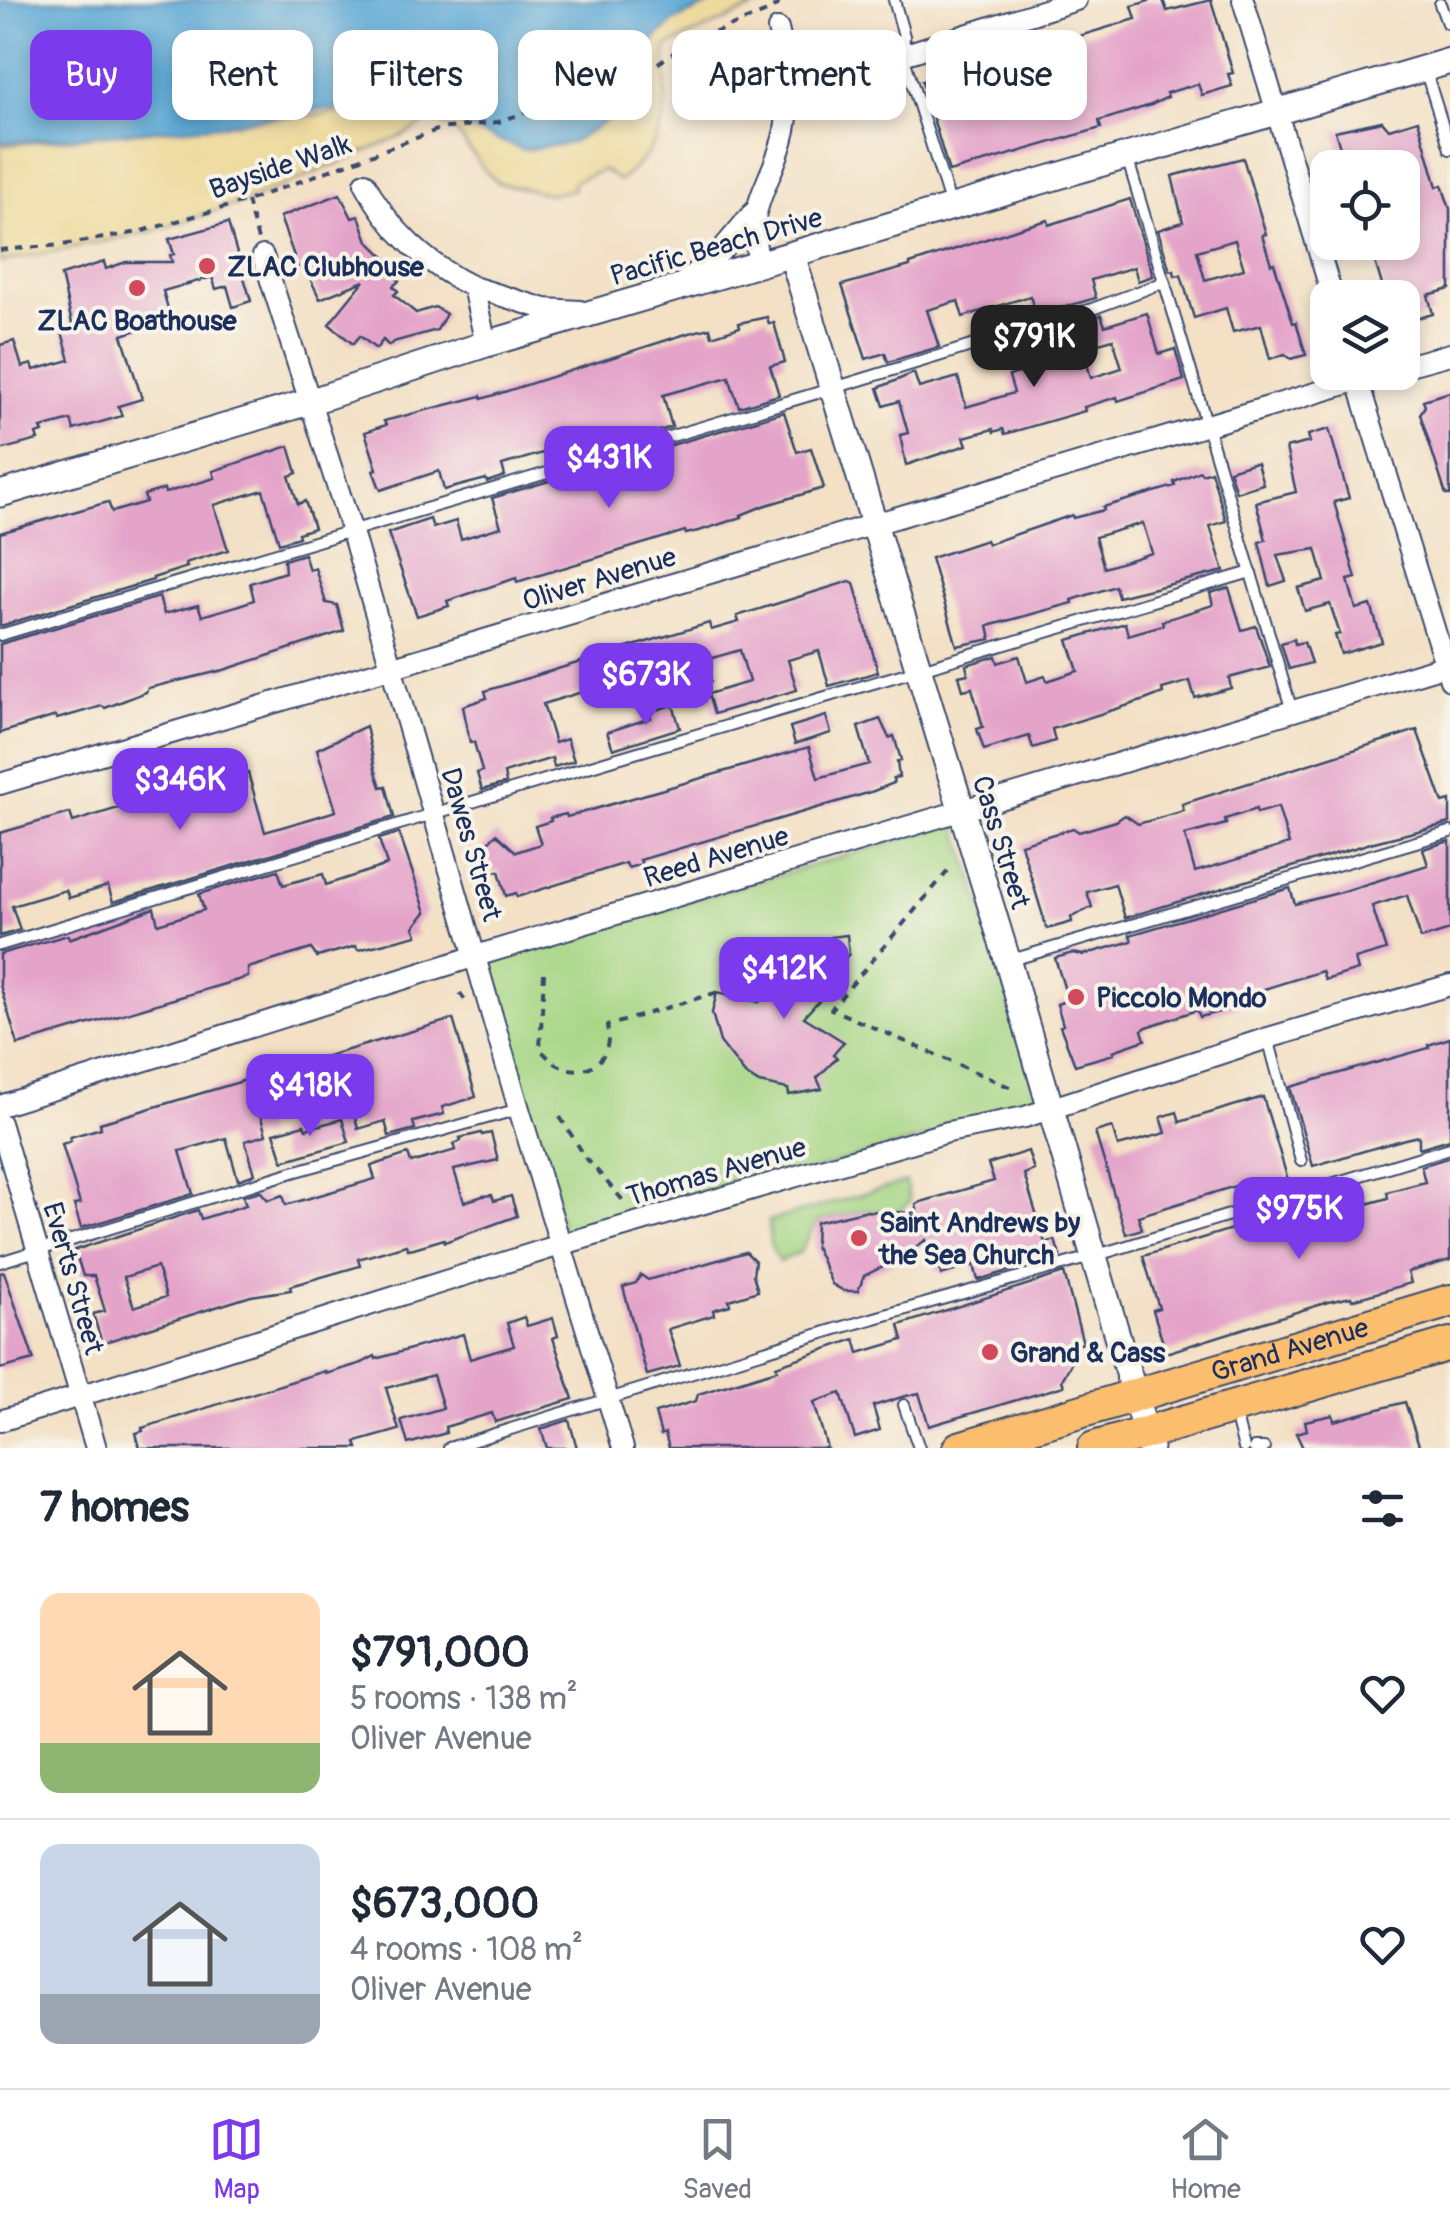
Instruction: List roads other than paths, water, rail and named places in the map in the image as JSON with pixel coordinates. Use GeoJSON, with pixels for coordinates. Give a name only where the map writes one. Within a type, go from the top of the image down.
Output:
{"type":"FeatureCollection","features":[{"type":"Feature","properties":{"kind":"main road","name":"Grand Avenue"},"geometry":{"type":"LineString","coordinates":[[959,1448],[1450,1301]]}},
{"type":"Feature","properties":{"kind":"main road","name":"Grand Avenue"},"geometry":{"type":"LineString","coordinates":[[1094,1448],[1148,1440],[1233,1407],[1450,1344]]}},
{"type":"Feature","properties":{"kind":"street"},"geometry":{"type":"LineString","coordinates":[[906,54],[1076,0]]}},
{"type":"Feature","properties":{"kind":"street"},"geometry":{"type":"LineString","coordinates":[[1244,0],[1328,280]]}},
{"type":"Feature","properties":{"kind":"street","name":"Pacific Beach Drive"},"geometry":{"type":"LineString","coordinates":[[0,494],[312,401],[486,344],[1438,65]]}},
{"type":"Feature","properties":{"kind":"street"},"geometry":{"type":"LineString","coordinates":[[672,291],[720,252],[754,213],[771,174],[785,120]]}},
{"type":"Feature","properties":{"kind":"street"},"geometry":{"type":"LineString","coordinates":[[365,183],[378,209],[442,273],[473,288],[546,309],[597,312]]}},
{"type":"Feature","properties":{"kind":"street"},"geometry":{"type":"LineString","coordinates":[[754,213],[752,233],[760,265]]}},
{"type":"Feature","properties":{"kind":"street","name":"Dawes Street"},"geometry":{"type":"LineString","coordinates":[[262,251],[352,532],[622,1448]]}},
{"type":"Feature","properties":{"kind":"street","name":"Cass Street"},"geometry":{"type":"LineString","coordinates":[[792,256],[1148,1440]]}},
{"type":"Feature","properties":{"kind":"street"},"geometry":{"type":"LineString","coordinates":[[473,288],[486,344]]}},
{"type":"Feature","properties":{"kind":"street"},"geometry":{"type":"LineString","coordinates":[[1420,363],[1450,354]]}},
{"type":"Feature","properties":{"kind":"street","name":"Oliver Avenue"},"geometry":{"type":"LineString","coordinates":[[0,784],[876,525],[1316,390]]}},
{"type":"Feature","properties":{"kind":"street"},"geometry":{"type":"LineString","coordinates":[[1361,390],[1449,670]]}},
{"type":"Feature","properties":{"kind":"street","name":"Reed Avenue"},"geometry":{"type":"LineString","coordinates":[[0,1106],[476,956],[1292,712],[1449,670]]}},
{"type":"Feature","properties":{"kind":"street","name":"Thomas Avenue"},"geometry":{"type":"LineString","coordinates":[[0,1421],[560,1245],[948,1132],[1050,1110],[1268,1038],[1450,985]]}},
{"type":"Feature","properties":{"kind":"street","name":"Everts Street"},"geometry":{"type":"LineString","coordinates":[[0,1123],[96,1448]]}},
{"type":"Feature","properties":{"kind":"lane"},"geometry":{"type":"LineString","coordinates":[[894,0],[902,30]]}},
{"type":"Feature","properties":{"kind":"lane"},"geometry":{"type":"LineString","coordinates":[[1440,4],[1446,23]]}},
{"type":"Feature","properties":{"kind":"lane"},"geometry":{"type":"LineString","coordinates":[[906,64],[951,207]]}},
{"type":"Feature","properties":{"kind":"lane"},"geometry":{"type":"LineString","coordinates":[[1438,65],[1450,149]]}},
{"type":"Feature","properties":{"kind":"lane"},"geometry":{"type":"LineString","coordinates":[[1127,156],[1292,712]]}},
{"type":"Feature","properties":{"kind":"lane"},"geometry":{"type":"LineString","coordinates":[[0,635],[834,388],[1092,309],[1165,282]]}},
{"type":"Feature","properties":{"kind":"lane"},"geometry":{"type":"LineString","coordinates":[[0,945],[1251,572]]}},
{"type":"Feature","properties":{"kind":"lane"},"geometry":{"type":"LineString","coordinates":[[1007,961],[1450,832]]}},
{"type":"Feature","properties":{"kind":"lane"},"geometry":{"type":"LineString","coordinates":[[1268,1038],[1301,1161]]}},
{"type":"Feature","properties":{"kind":"lane"},"geometry":{"type":"LineString","coordinates":[[0,1262],[293,1172],[519,1109]]}},
{"type":"Feature","properties":{"kind":"lane"},"geometry":{"type":"LineString","coordinates":[[449,1448],[1450,1148]]}},
{"type":"Feature","properties":{"kind":"lane"},"geometry":{"type":"LineString","coordinates":[[904,1405],[920,1448]]}},
{"type":"Feature","properties":{"kind":"lane"},"geometry":{"type":"LineString","coordinates":[[1233,1407],[1244,1448]]}},
{"type":"Feature","properties":{"kind":"lane"},"geometry":{"type":"LineString","coordinates":[[1254,1448],[1264,1448]]}},
{"type":"Feature","properties":{"kind":"water"},"geometry":{"type":"Polygon","coordinates":[[[0,0],[720,0],[674,21],[652,42],[652,30],[518,30],[518,120],[608,120],[571,143],[524,150],[447,120],[498,120],[498,30],[333,30],[333,110],[313,110],[313,30],[172,30],[172,120],[250,120],[0,143],[0,0]]]}},
{"type":"Feature","properties":{"kind":"place","name":"ZLAC Clubhouse"},"geometry":{"type":"Point","coordinates":[207,266]}},
{"type":"Feature","properties":{"kind":"place","name":"ZLAC Boathouse"},"geometry":{"type":"Point","coordinates":[137,288]}},
{"type":"Feature","properties":{"kind":"place","name":"Piccolo Mondo"},"geometry":{"type":"Point","coordinates":[1076,997]}},
{"type":"Feature","properties":{"kind":"place","name":"Saint Andrews by the Sea Church"},"geometry":{"type":"Point","coordinates":[859,1238]}},
{"type":"Feature","properties":{"kind":"place","name":"Grand & Cass"},"geometry":{"type":"Point","coordinates":[990,1352]}}]}
